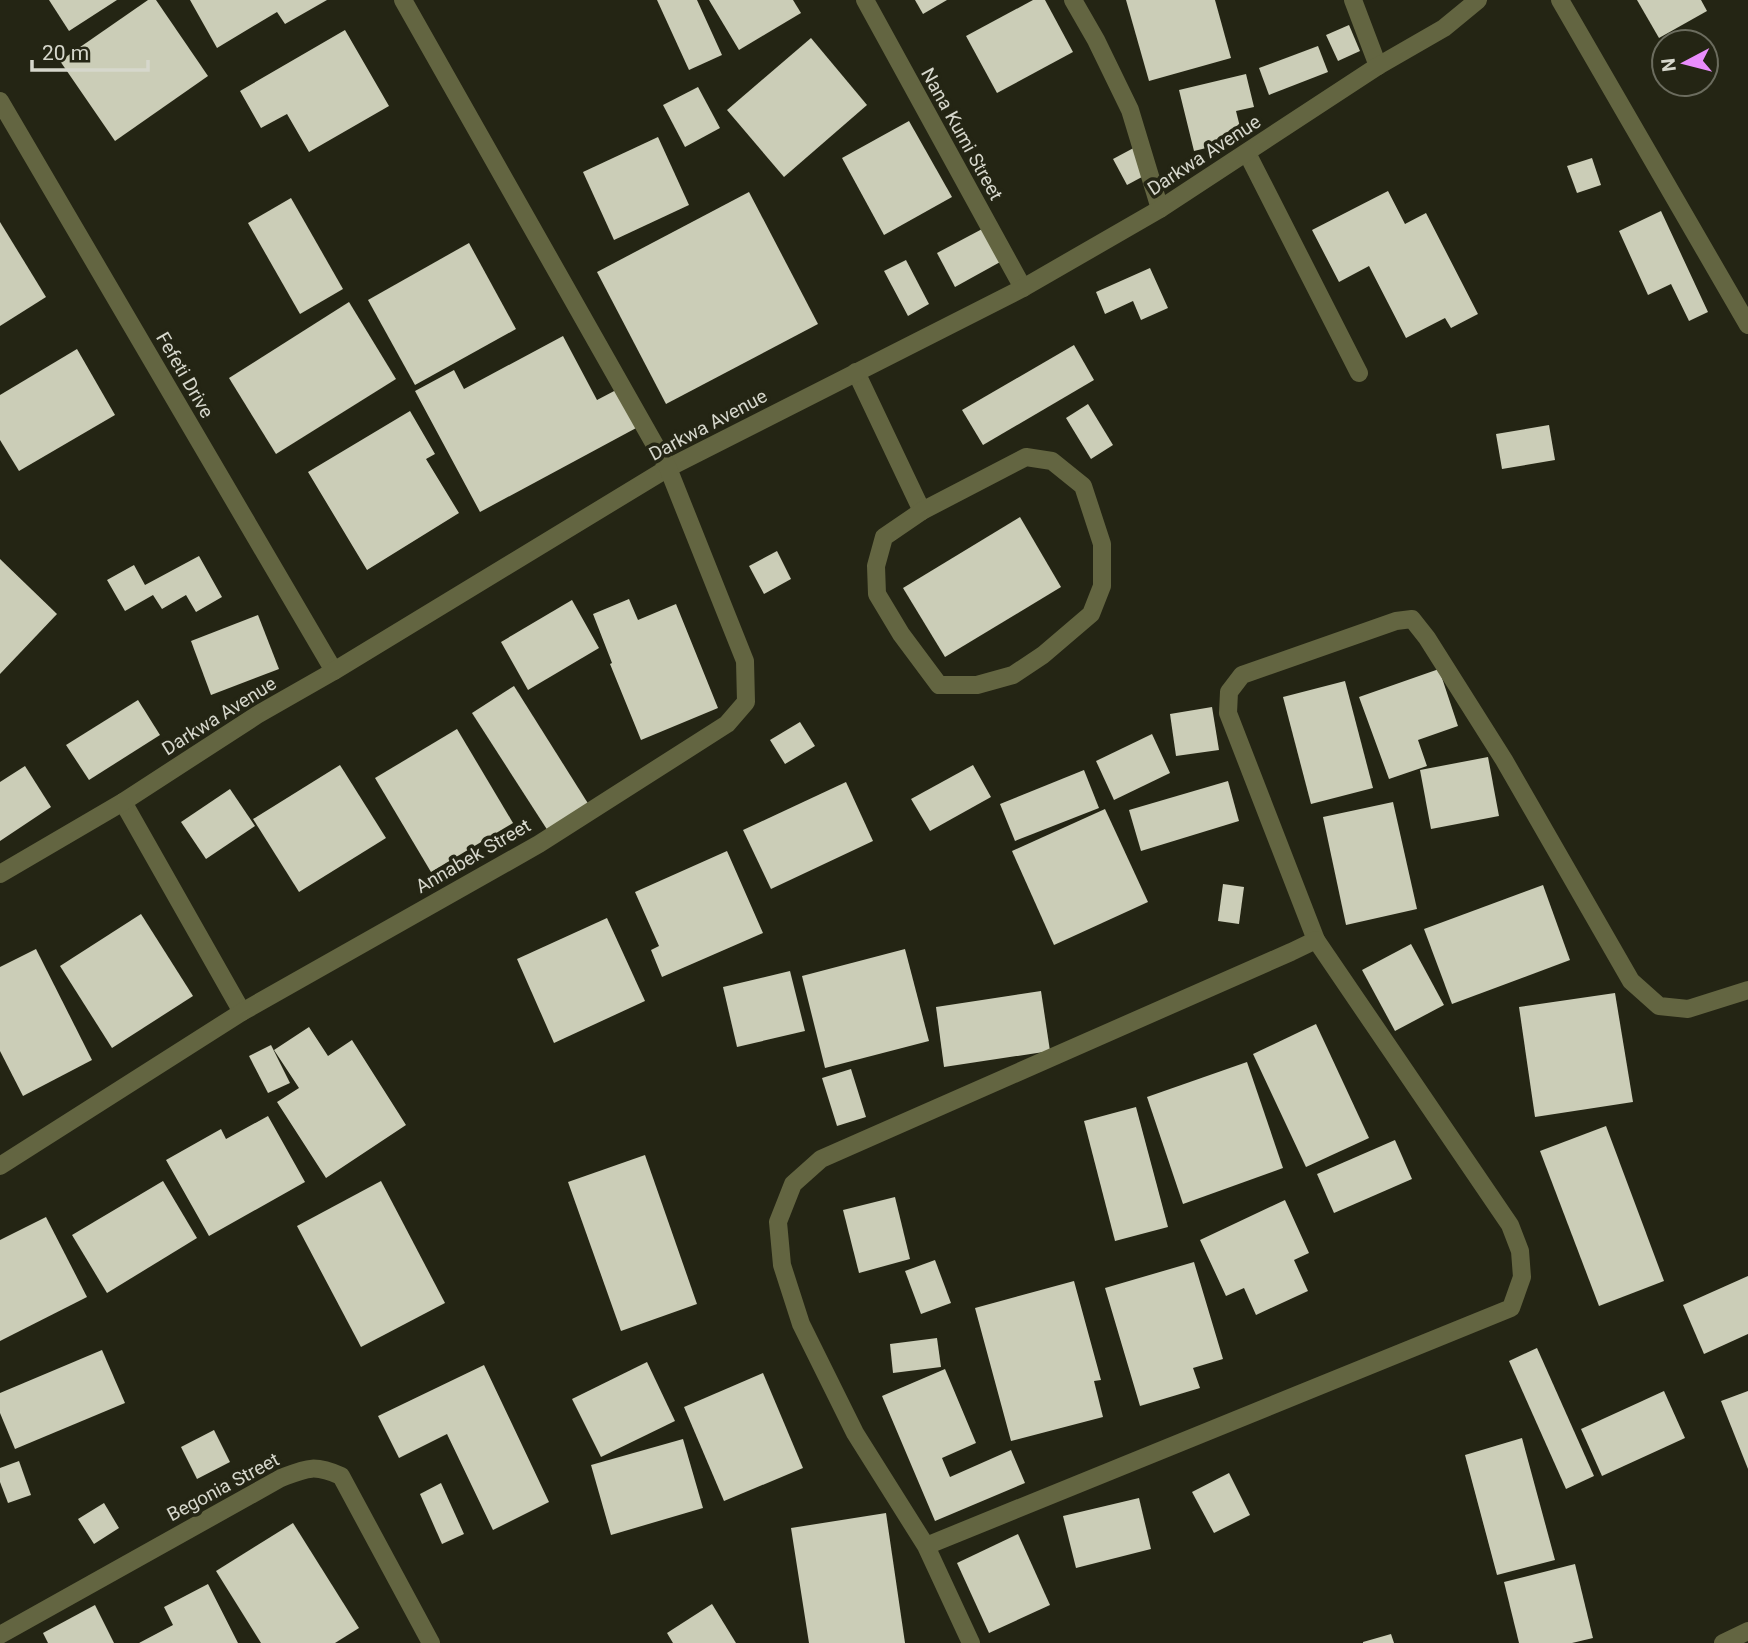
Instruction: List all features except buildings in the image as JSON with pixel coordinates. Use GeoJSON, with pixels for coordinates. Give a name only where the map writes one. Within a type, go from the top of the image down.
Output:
{"type":"FeatureCollection","features":[{"type":"Feature","properties":{"kind":"street"},"geometry":{"type":"LineString","coordinates":[[403,0],[668,468]]}},
{"type":"Feature","properties":{"kind":"street","name":"Nana Kumi Street"},"geometry":{"type":"LineString","coordinates":[[865,0],[1023,288]]}},
{"type":"Feature","properties":{"kind":"street"},"geometry":{"type":"LineString","coordinates":[[1073,0],[1130,110],[1160,209]]}},
{"type":"Feature","properties":{"kind":"street"},"geometry":{"type":"LineString","coordinates":[[1353,0],[1378,66]]}},
{"type":"Feature","properties":{"kind":"street","name":"Darkwa Avenue"},"geometry":{"type":"LineString","coordinates":[[0,874],[123,802],[257,715],[668,468],[1023,288],[1160,209],[1378,66],[1444,28],[1478,0]]}},
{"type":"Feature","properties":{"kind":"street"},"geometry":{"type":"LineString","coordinates":[[1560,0],[1748,325]]}},
{"type":"Feature","properties":{"kind":"street","name":"Fefeti Drive"},"geometry":{"type":"LineString","coordinates":[[0,101],[334,671]]}},
{"type":"Feature","properties":{"kind":"street"},"geometry":{"type":"LineString","coordinates":[[1247,153],[1359,373]]}},
{"type":"Feature","properties":{"kind":"street"},"geometry":{"type":"LineString","coordinates":[[856,372],[922,511]]}},
{"type":"Feature","properties":{"kind":"street"},"geometry":{"type":"LineString","coordinates":[[1026,457],[1052,461],[1083,486],[1102,544],[1102,586],[1091,614],[1043,655],[1013,675],[977,685],[939,685],[901,634],[877,594],[876,566],[884,537],[922,511],[1026,457]]}},
{"type":"Feature","properties":{"kind":"street","name":"Annabek Street"},"geometry":{"type":"LineString","coordinates":[[0,1166],[242,1012],[539,844],[727,724],[746,702],[745,661],[668,468]]}},
{"type":"Feature","properties":{"kind":"street"},"geometry":{"type":"LineString","coordinates":[[926,1546],[1511,1308],[1522,1277],[1520,1251],[1510,1225],[1316,940],[1228,713],[1229,692],[1242,675],[1396,621],[1412,619],[1427,638],[1504,760],[1631,981],[1659,1006],[1688,1009],[1748,990]]}},
{"type":"Feature","properties":{"kind":"street"},"geometry":{"type":"LineString","coordinates":[[123,802],[242,1012]]}},
{"type":"Feature","properties":{"kind":"street"},"geometry":{"type":"LineString","coordinates":[[971,1643],[926,1546],[855,1433],[801,1324],[782,1265],[778,1222],[793,1184],[821,1159],[1316,940]]}},
{"type":"Feature","properties":{"kind":"street","name":"Begonia Street"},"geometry":{"type":"LineString","coordinates":[[0,1635],[281,1478],[301,1470],[322,1468],[341,1476],[431,1643]]}},
{"type":"Feature","properties":{"kind":"street"},"geometry":{"type":"LineString","coordinates":[[1723,1643],[1748,1631]]}}]}
